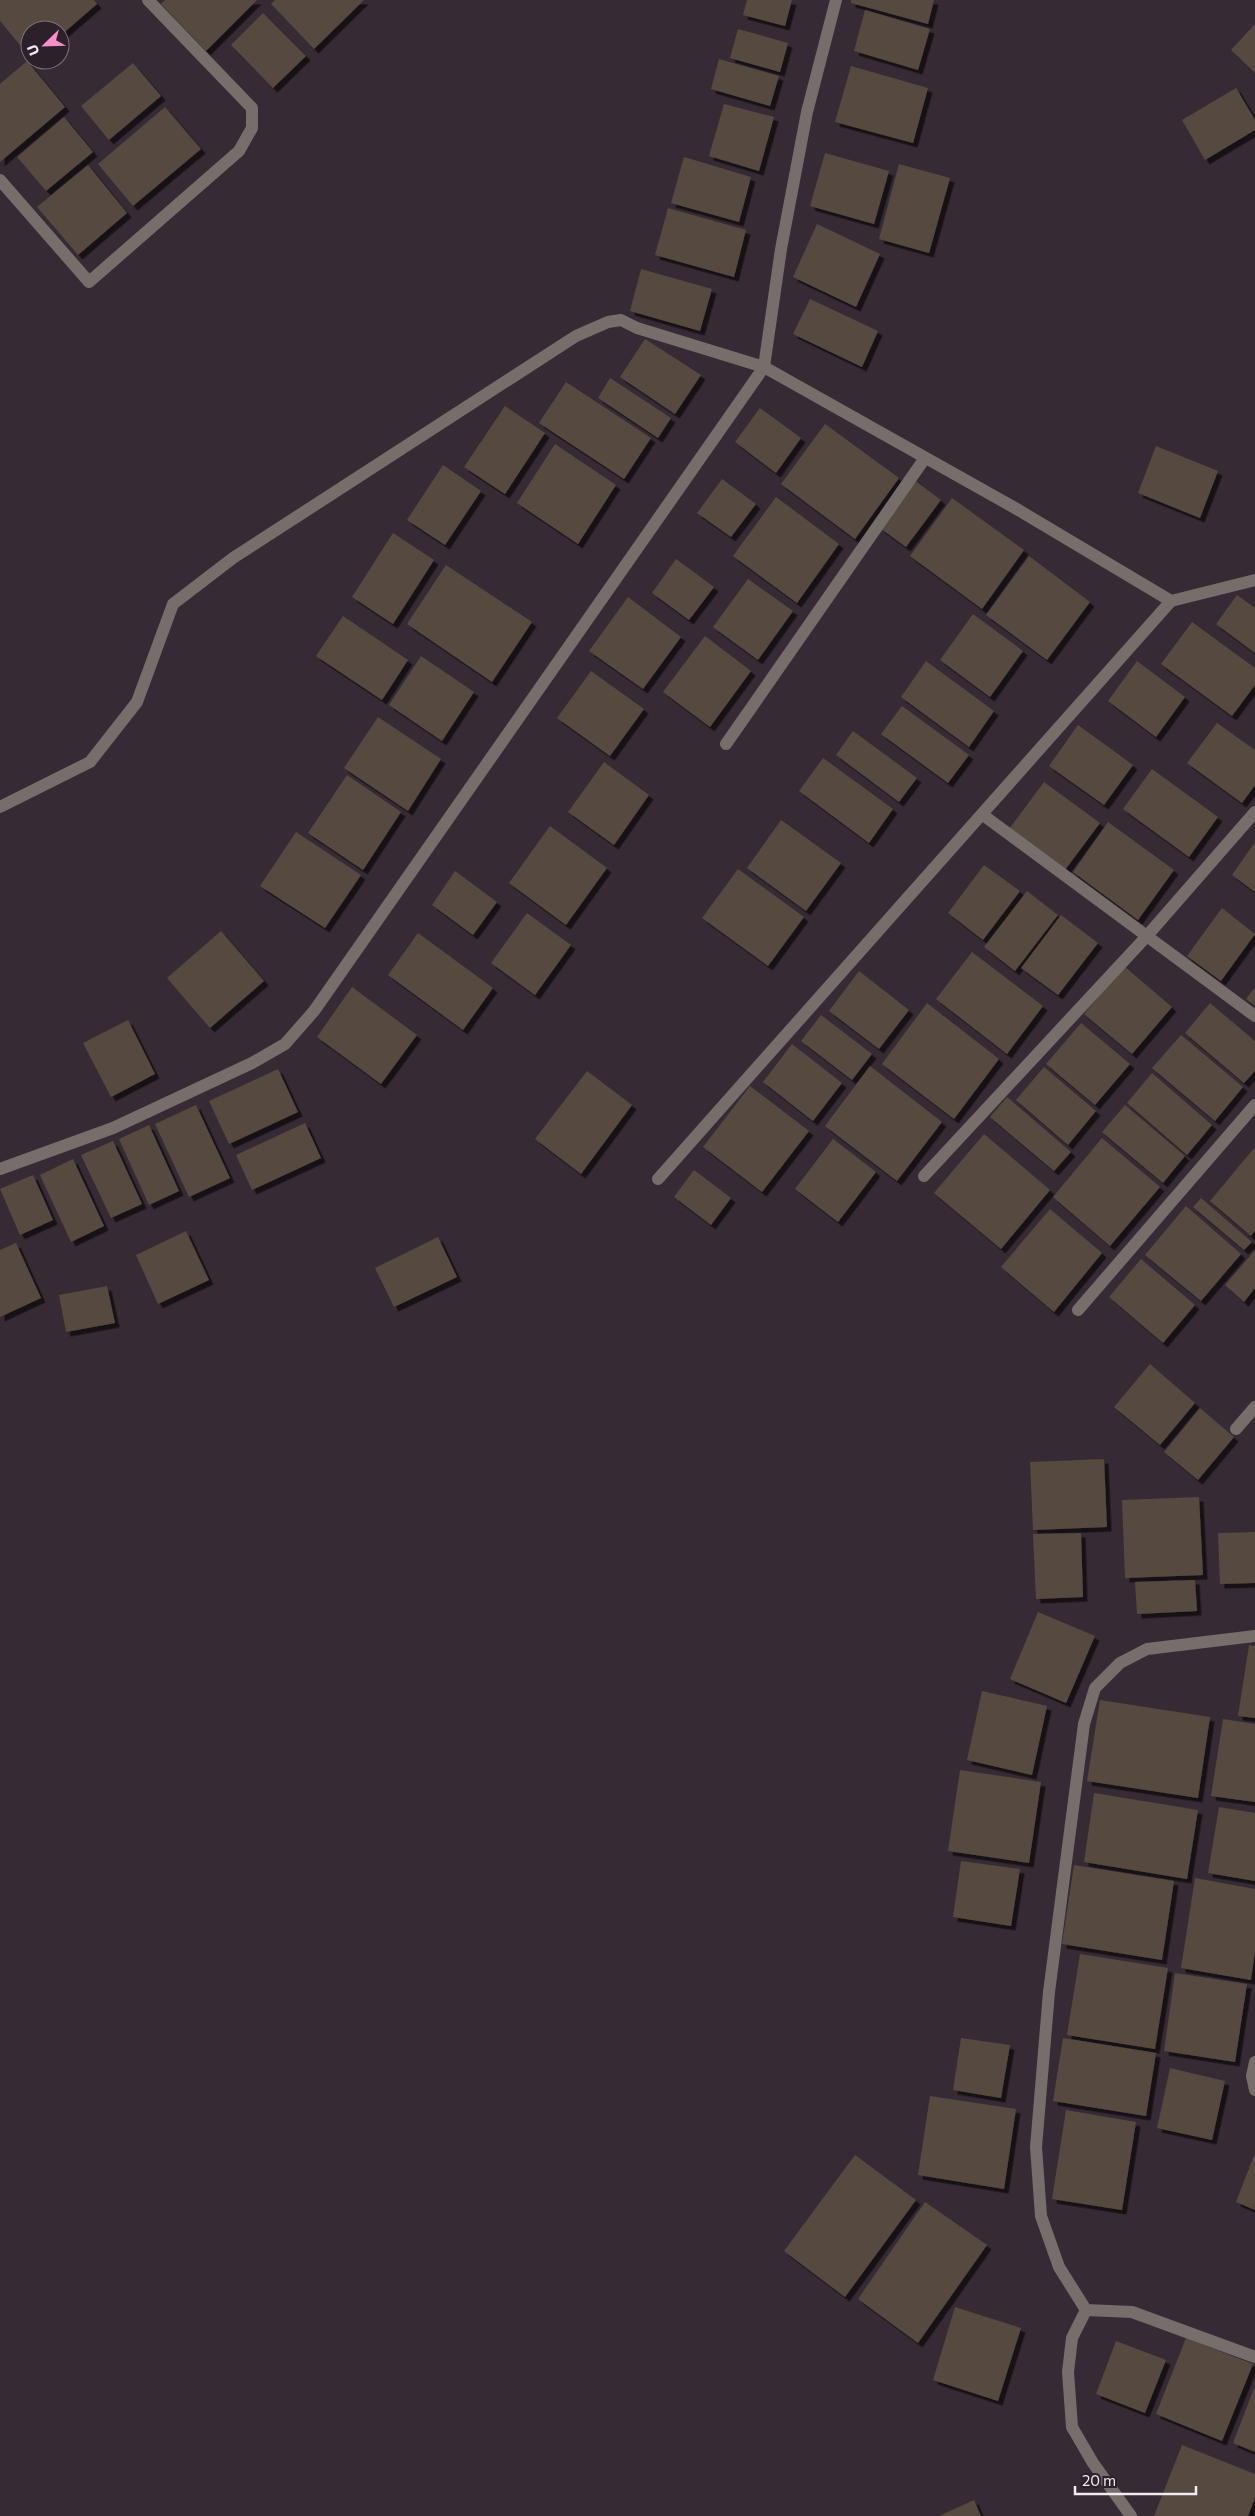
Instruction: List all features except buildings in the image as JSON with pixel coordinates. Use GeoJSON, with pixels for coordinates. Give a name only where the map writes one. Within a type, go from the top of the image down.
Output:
{"type":"FeatureCollection","features":[{"type":"Feature","properties":{"kind":"street"},"geometry":{"type":"LineString","coordinates":[[0,180],[89,282],[239,150],[252,128],[252,108],[148,0]]}},
{"type":"Feature","properties":{"kind":"street"},"geometry":{"type":"LineString","coordinates":[[0,1169],[113,1128],[252,1063],[285,1044],[314,1011],[764,367],[781,249],[807,112],[836,0]]}},
{"type":"Feature","properties":{"kind":"street"},"geometry":{"type":"LineString","coordinates":[[0,807],[90,762],[137,702],[173,604],[233,558],[576,336],[608,322],[622,320],[637,328],[764,367],[1015,508],[1170,601]]}},
{"type":"Feature","properties":{"kind":"street"},"geometry":{"type":"LineString","coordinates":[[726,744],[925,458]]}},
{"type":"Feature","properties":{"kind":"street"},"geometry":{"type":"LineString","coordinates":[[658,1179],[983,815],[1170,601],[1255,580]]}},
{"type":"Feature","properties":{"kind":"street"},"geometry":{"type":"LineString","coordinates":[[924,1176],[1146,937],[1255,812]]}},
{"type":"Feature","properties":{"kind":"street"},"geometry":{"type":"LineString","coordinates":[[983,815],[1255,1016]]}},
{"type":"Feature","properties":{"kind":"street"},"geometry":{"type":"LineString","coordinates":[[1078,1310],[1255,1105]]}},
{"type":"Feature","properties":{"kind":"street"},"geometry":{"type":"LineString","coordinates":[[1236,1428],[1255,1407]]}},
{"type":"Feature","properties":{"kind":"street"},"geometry":{"type":"LineString","coordinates":[[1086,2310],[1059,2267],[1041,2216],[1036,2147],[1048,1992],[1084,1724],[1095,1688],[1120,1663],[1147,1649],[1255,1636]]}},
{"type":"Feature","properties":{"kind":"street"},"geometry":{"type":"LineString","coordinates":[[1255,2062],[1252,2076],[1255,2090]]}},
{"type":"Feature","properties":{"kind":"street"},"geometry":{"type":"LineString","coordinates":[[1086,2310],[1132,2312],[1255,2357]]}},
{"type":"Feature","properties":{"kind":"street"},"geometry":{"type":"LineString","coordinates":[[1086,2310],[1072,2338],[1068,2372],[1072,2427],[1093,2463],[1131,2516]]}}]}
